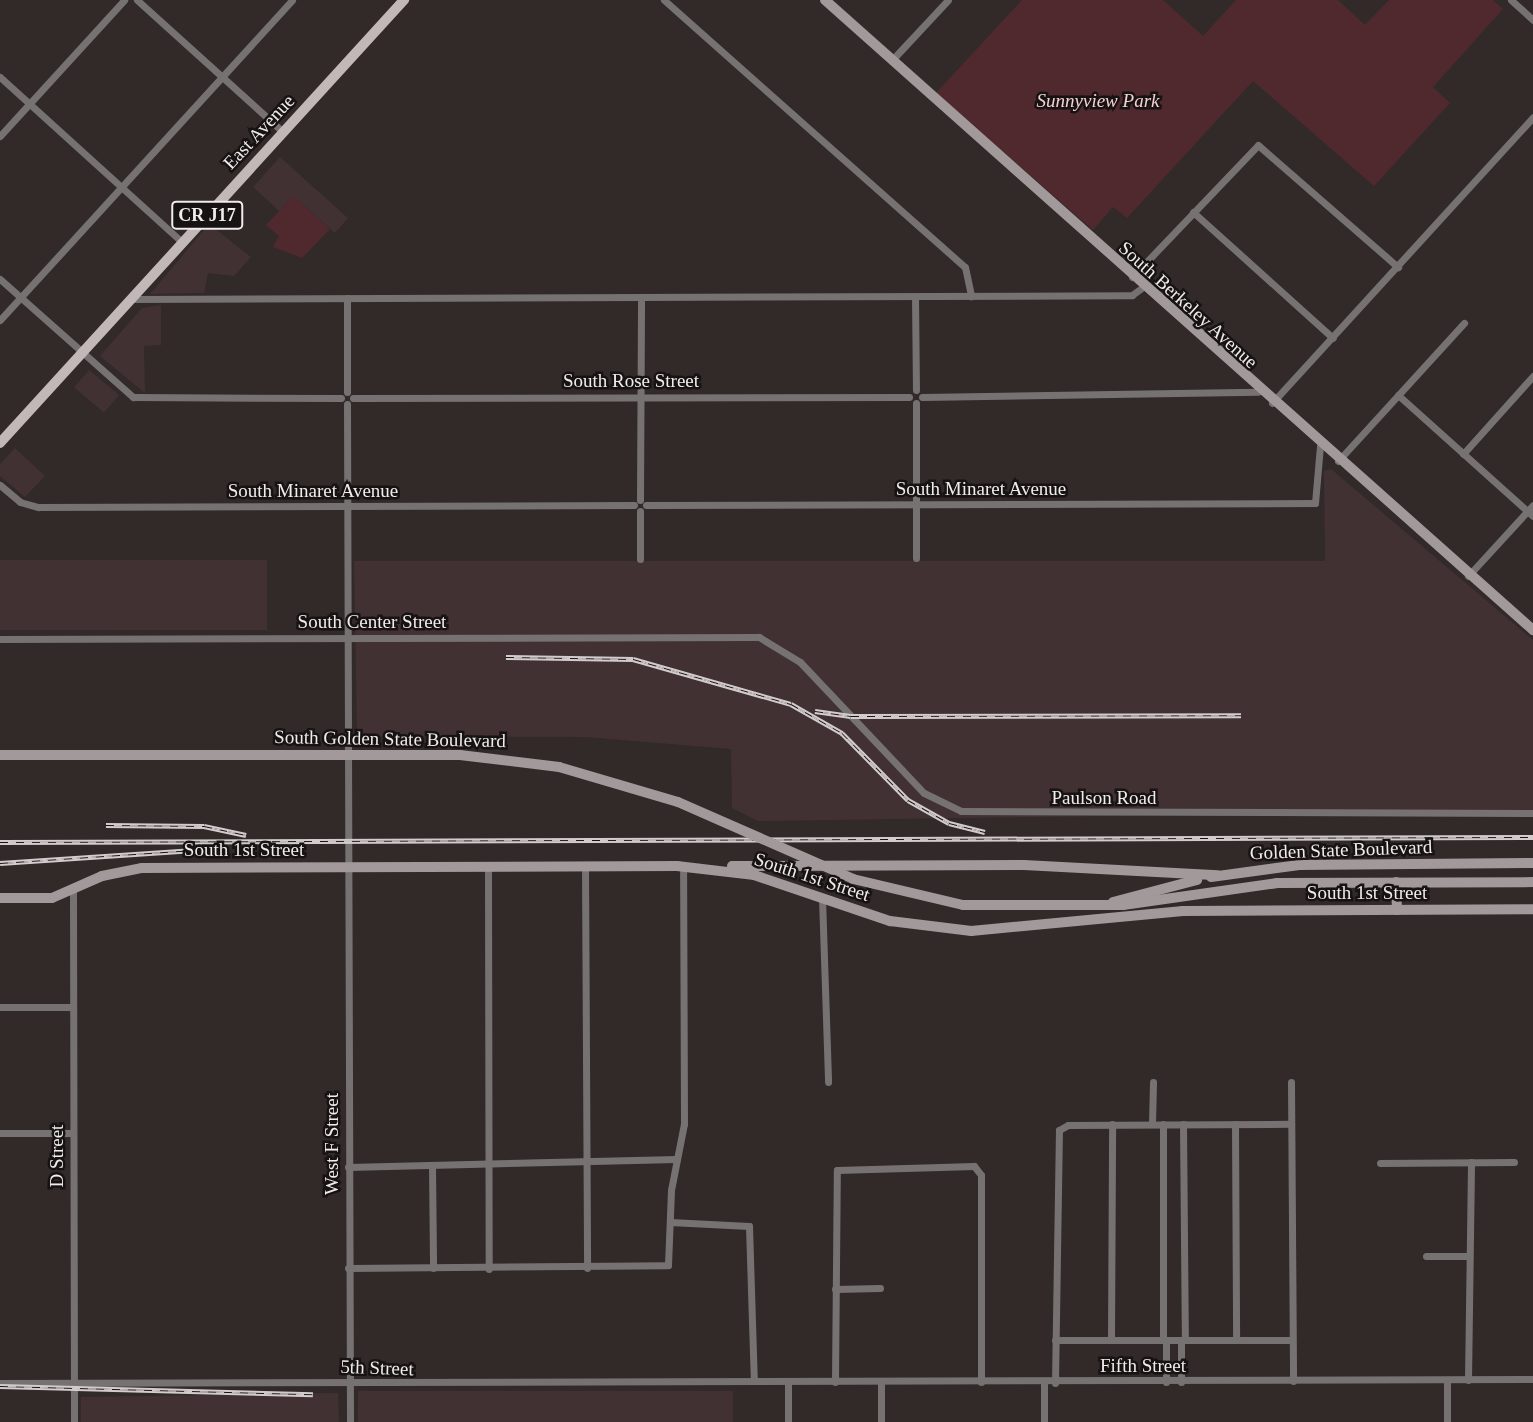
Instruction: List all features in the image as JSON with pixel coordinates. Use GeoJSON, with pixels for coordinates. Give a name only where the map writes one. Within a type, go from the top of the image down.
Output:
{"type":"FeatureCollection","features":[{"type":"Feature","properties":{"kind":"main road","name":"East Avenue"},"geometry":{"type":"LineString","coordinates":[[0,443],[404,0]]}},
{"type":"Feature","properties":{"kind":"main road","name":"South Berkeley Avenue"},"geometry":{"type":"LineString","coordinates":[[825,0],[1258,392],[1467,577],[1533,630]]}},
{"type":"Feature","properties":{"kind":"main road","name":"South Golden State Boulevard"},"geometry":{"type":"LineString","coordinates":[[0,755],[476,756],[559,767],[678,802],[853,879],[963,905]]}},
{"type":"Feature","properties":{"kind":"main road","name":"Golden State Boulevard"},"geometry":{"type":"LineString","coordinates":[[1113,902],[1217,875],[1326,864],[1533,863]]}},
{"type":"Feature","properties":{"kind":"main road"},"geometry":{"type":"LineString","coordinates":[[790,886],[800,865]]}},
{"type":"Feature","properties":{"kind":"main road"},"geometry":{"type":"LineString","coordinates":[[708,867],[1024,865],[1217,875]]}},
{"type":"Feature","properties":{"kind":"main road","name":"South 1st Street"},"geometry":{"type":"LineString","coordinates":[[0,898],[52,898],[135,868],[684,866],[708,867],[790,886],[891,921],[971,931],[1173,912],[1533,909]]}},
{"type":"Feature","properties":{"kind":"main road"},"geometry":{"type":"LineString","coordinates":[[1396,882],[1397,910]]}},
{"type":"Feature","properties":{"kind":"main road","name":"Golden State Boulevard"},"geometry":{"type":"LineString","coordinates":[[963,905],[1036,908],[1113,902],[1239,885],[1533,882]]}},
{"type":"Feature","properties":{"kind":"street"},"geometry":{"type":"LineString","coordinates":[[0,136],[124,0]]}},
{"type":"Feature","properties":{"kind":"street"},"geometry":{"type":"LineString","coordinates":[[137,0],[283,132]]}},
{"type":"Feature","properties":{"kind":"street"},"geometry":{"type":"LineString","coordinates":[[0,320],[292,0]]}},
{"type":"Feature","properties":{"kind":"street"},"geometry":{"type":"LineString","coordinates":[[664,0],[965,267],[971,296]]}},
{"type":"Feature","properties":{"kind":"street"},"geometry":{"type":"LineString","coordinates":[[892,60],[948,0]]}},
{"type":"Feature","properties":{"kind":"street"},"geometry":{"type":"LineString","coordinates":[[1512,0],[1533,20]]}},
{"type":"Feature","properties":{"kind":"street"},"geometry":{"type":"LineString","coordinates":[[0,77],[182,242]]}},
{"type":"Feature","properties":{"kind":"street"},"geometry":{"type":"LineString","coordinates":[[1272,404],[1533,117]]}},
{"type":"Feature","properties":{"kind":"street"},"geometry":{"type":"LineString","coordinates":[[1132,278],[1258,145],[1398,267]]}},
{"type":"Feature","properties":{"kind":"street"},"geometry":{"type":"LineString","coordinates":[[1192,212],[1334,338]]}},
{"type":"Feature","properties":{"kind":"street","name":"South Rose Street"},"geometry":{"type":"LineString","coordinates":[[0,279],[82,353],[138,398],[916,399],[1258,392]]}},
{"type":"Feature","properties":{"kind":"street"},"geometry":{"type":"LineString","coordinates":[[131,299],[1132,295],[1143,288]]}},
{"type":"Feature","properties":{"kind":"street"},"geometry":{"type":"LineString","coordinates":[[915,296],[916,558]]}},
{"type":"Feature","properties":{"kind":"street","name":"West F Street"},"geometry":{"type":"LineString","coordinates":[[347,298],[350,1422]]}},
{"type":"Feature","properties":{"kind":"street"},"geometry":{"type":"LineString","coordinates":[[640,299],[640,559]]}},
{"type":"Feature","properties":{"kind":"street"},"geometry":{"type":"LineString","coordinates":[[1338,461],[1464,323]]}},
{"type":"Feature","properties":{"kind":"street"},"geometry":{"type":"LineString","coordinates":[[1463,454],[1533,376]]}},
{"type":"Feature","properties":{"kind":"street"},"geometry":{"type":"LineString","coordinates":[[1398,395],[1531,511],[1467,577]]}},
{"type":"Feature","properties":{"kind":"street","name":"South Minaret Avenue"},"geometry":{"type":"LineString","coordinates":[[0,485],[20,502],[38,507],[1315,503],[1320,446]]}},
{"type":"Feature","properties":{"kind":"street","name":"South Center Street"},"geometry":{"type":"LineString","coordinates":[[0,639],[745,635]]}},
{"type":"Feature","properties":{"kind":"street","name":"Paulson Road"},"geometry":{"type":"LineString","coordinates":[[745,635],[788,650],[919,788],[961,811],[1533,813]]}},
{"type":"Feature","properties":{"kind":"street"},"geometry":{"type":"LineString","coordinates":[[586,866],[587,1268]]}},
{"type":"Feature","properties":{"kind":"street"},"geometry":{"type":"LineString","coordinates":[[348,1268],[489,1269],[668,1265],[677,1159],[684,1124],[684,866]]}},
{"type":"Feature","properties":{"kind":"street"},"geometry":{"type":"LineString","coordinates":[[488,867],[489,1269]]}},
{"type":"Feature","properties":{"kind":"street","name":"D Street"},"geometry":{"type":"LineString","coordinates":[[73,890],[71,1007],[74,1422]]}},
{"type":"Feature","properties":{"kind":"street"},"geometry":{"type":"LineString","coordinates":[[822,898],[828,1082]]}},
{"type":"Feature","properties":{"kind":"street"},"geometry":{"type":"LineString","coordinates":[[0,1007],[71,1007]]}},
{"type":"Feature","properties":{"kind":"street"},"geometry":{"type":"LineString","coordinates":[[1152,1124],[1153,1082]]}},
{"type":"Feature","properties":{"kind":"street"},"geometry":{"type":"LineString","coordinates":[[1291,1082],[1293,1381]]}},
{"type":"Feature","properties":{"kind":"street"},"geometry":{"type":"LineString","coordinates":[[1163,1124],[1166,1382]]}},
{"type":"Feature","properties":{"kind":"street"},"geometry":{"type":"LineString","coordinates":[[1181,1382],[1183,1124]]}},
{"type":"Feature","properties":{"kind":"street"},"geometry":{"type":"LineString","coordinates":[[1235,1124],[1236,1340]]}},
{"type":"Feature","properties":{"kind":"street"},"geometry":{"type":"LineString","coordinates":[[1055,1383],[1059,1130],[1112,1125],[1291,1124]]}},
{"type":"Feature","properties":{"kind":"street"},"geometry":{"type":"LineString","coordinates":[[1111,1339],[1112,1125]]}},
{"type":"Feature","properties":{"kind":"street"},"geometry":{"type":"LineString","coordinates":[[0,1133],[73,1133]]}},
{"type":"Feature","properties":{"kind":"street"},"geometry":{"type":"LineString","coordinates":[[348,1167],[489,1160],[677,1159]]}},
{"type":"Feature","properties":{"kind":"street"},"geometry":{"type":"LineString","coordinates":[[1468,1380],[1471,1162]]}},
{"type":"Feature","properties":{"kind":"street"},"geometry":{"type":"LineString","coordinates":[[1380,1163],[1514,1162]]}},
{"type":"Feature","properties":{"kind":"street"},"geometry":{"type":"LineString","coordinates":[[432,1164],[433,1268]]}},
{"type":"Feature","properties":{"kind":"street"},"geometry":{"type":"LineString","coordinates":[[835,1382],[836,1170],[979,1169],[981,1382]]}},
{"type":"Feature","properties":{"kind":"street"},"geometry":{"type":"LineString","coordinates":[[670,1222],[747,1223],[754,1262],[754,1381]]}},
{"type":"Feature","properties":{"kind":"street"},"geometry":{"type":"LineString","coordinates":[[1426,1256],[1469,1256]]}},
{"type":"Feature","properties":{"kind":"street"},"geometry":{"type":"LineString","coordinates":[[835,1289],[880,1288]]}},
{"type":"Feature","properties":{"kind":"street"},"geometry":{"type":"LineString","coordinates":[[1055,1340],[1293,1340]]}},
{"type":"Feature","properties":{"kind":"street"},"geometry":{"type":"LineString","coordinates":[[1166,1356],[1181,1356]]}},
{"type":"Feature","properties":{"kind":"street","name":"Fifth Street"},"geometry":{"type":"LineString","coordinates":[[754,1381],[1055,1383],[1533,1379]]}},
{"type":"Feature","properties":{"kind":"street"},"geometry":{"type":"LineString","coordinates":[[1447,1380],[1447,1422]]}},
{"type":"Feature","properties":{"kind":"street","name":"5th Street"},"geometry":{"type":"LineString","coordinates":[[0,1383],[754,1381]]}},
{"type":"Feature","properties":{"kind":"street"},"geometry":{"type":"LineString","coordinates":[[788,1382],[788,1422]]}},
{"type":"Feature","properties":{"kind":"street"},"geometry":{"type":"LineString","coordinates":[[881,1382],[881,1422]]}},
{"type":"Feature","properties":{"kind":"street"},"geometry":{"type":"LineString","coordinates":[[1044,1383],[1044,1422]]}},
{"type":"Feature","properties":{"kind":"shaded area"},"geometry":{"type":"Polygon","coordinates":[[[280,157],[348,218],[335,233],[293,196],[279,211],[253,187],[280,157]]]}},
{"type":"Feature","properties":{"kind":"shaded area"},"geometry":{"type":"Polygon","coordinates":[[[209,224],[251,257],[234,276],[208,273],[204,293],[150,294],[209,224]]]}},
{"type":"Feature","properties":{"kind":"shaded area"},"geometry":{"type":"Polygon","coordinates":[[[161,305],[161,345],[144,346],[145,393],[100,356],[142,308],[161,305]]]}},
{"type":"Feature","properties":{"kind":"shaded area"},"geometry":{"type":"Polygon","coordinates":[[[89,370],[119,395],[104,413],[74,388],[89,370]]]}},
{"type":"Feature","properties":{"kind":"shaded area"},"geometry":{"type":"Polygon","coordinates":[[[15,448],[45,476],[25,497],[0,476],[0,464],[15,448]]]}},
{"type":"Feature","properties":{"kind":"shaded area"},"geometry":{"type":"Polygon","coordinates":[[[1331,469],[1533,640],[1533,810],[758,821],[732,808],[731,749],[586,737],[357,736],[354,561],[1325,561],[1324,471],[1331,469]]]}},
{"type":"Feature","properties":{"kind":"shaded area"},"geometry":{"type":"Polygon","coordinates":[[[0,560],[267,560],[267,630],[0,630],[0,560]]]}},
{"type":"Feature","properties":{"kind":"shaded area"},"geometry":{"type":"Polygon","coordinates":[[[358,1391],[733,1391],[733,1422],[358,1422],[358,1391]]]}},
{"type":"Feature","properties":{"kind":"shaded area"},"geometry":{"type":"Polygon","coordinates":[[[338,1393],[339,1422],[81,1422],[81,1397],[338,1393]]]}},
{"type":"Feature","properties":{"kind":"green space","name":"Sunnyview Park"},"geometry":{"type":"Polygon","coordinates":[[[1022,0],[1163,0],[1203,36],[1236,0],[1338,0],[1365,25],[1389,0],[1493,0],[1503,9],[1433,87],[1450,103],[1374,186],[1253,81],[1127,218],[1113,207],[1093,230],[936,93],[1022,0]]]}},
{"type":"Feature","properties":{"kind":"green space"},"geometry":{"type":"Polygon","coordinates":[[[293,196],[330,229],[302,258],[273,247],[279,236],[266,225],[293,196]]]}},
{"type":"Feature","properties":{"kind":"railway"},"geometry":{"type":"LineString","coordinates":[[506,657],[633,659],[791,704],[842,733],[908,800],[949,823],[985,832]]}},
{"type":"Feature","properties":{"kind":"railway"},"geometry":{"type":"LineString","coordinates":[[815,711],[851,716],[1241,715]]}},
{"type":"Feature","properties":{"kind":"railway"},"geometry":{"type":"LineString","coordinates":[[106,825],[204,826],[246,835]]}},
{"type":"Feature","properties":{"kind":"railway"},"geometry":{"type":"LineString","coordinates":[[0,842],[1533,837]]}},
{"type":"Feature","properties":{"kind":"railway"},"geometry":{"type":"LineString","coordinates":[[0,863],[195,850]]}},
{"type":"Feature","properties":{"kind":"railway"},"geometry":{"type":"LineString","coordinates":[[0,1386],[313,1394]]}}]}
